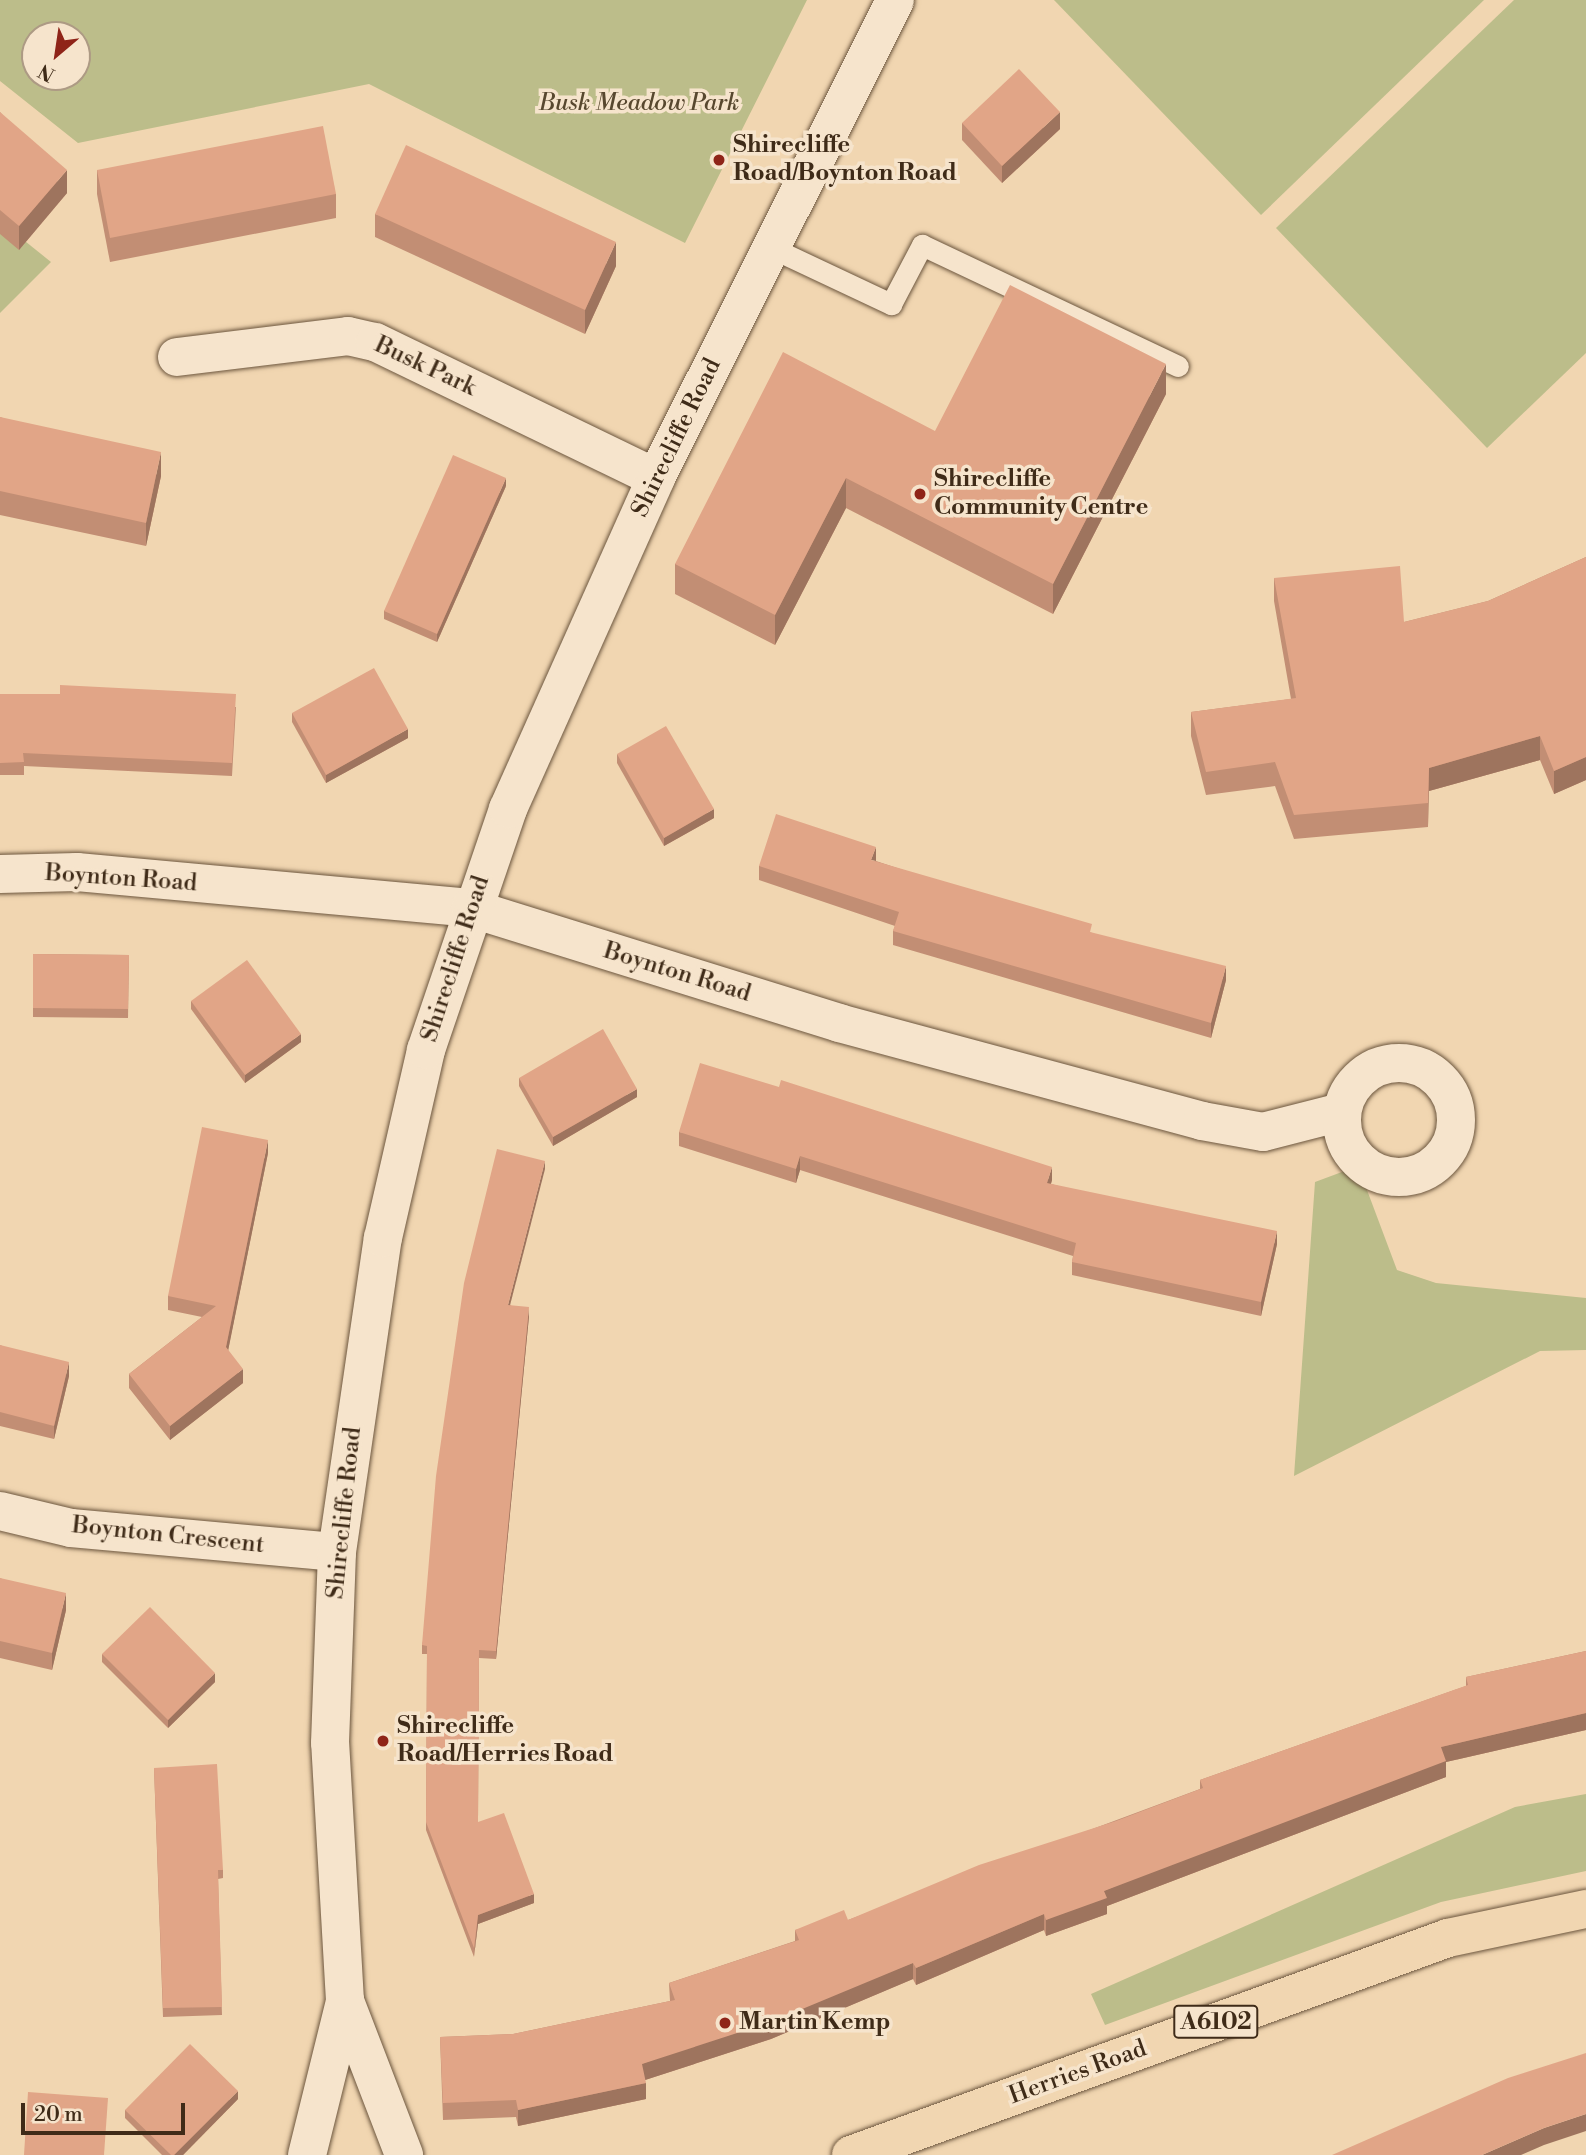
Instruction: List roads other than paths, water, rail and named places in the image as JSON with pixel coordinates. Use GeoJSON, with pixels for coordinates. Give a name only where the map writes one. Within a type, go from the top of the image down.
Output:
{"type":"FeatureCollection","features":[{"type":"Feature","properties":{"kind":"main road","name":"Herries Road"},"geometry":{"type":"LineString","coordinates":[[851,2155],[1448,1938],[1586,1909]]}},
{"type":"Feature","properties":{"kind":"street","name":"Shirecliffe Road"},"geometry":{"type":"LineString","coordinates":[[307,2155],[345,2001],[330,1744],[337,1552],[383,1238],[426,1050],[470,908],[656,478],[895,0]]}},
{"type":"Feature","properties":{"kind":"street","name":"Busk Park"},"geometry":{"type":"LineString","coordinates":[[177,357],[348,336],[375,342],[656,478]]}},
{"type":"Feature","properties":{"kind":"street","name":"Boynton Road"},"geometry":{"type":"LineString","coordinates":[[0,874],[77,872],[470,908],[839,1023],[1202,1121],[1263,1132],[1342,1112]]}},
{"type":"Feature","properties":{"kind":"street","name":"Boynton Crescent"},"geometry":{"type":"LineString","coordinates":[[0,1511],[71,1528],[337,1552]]}},
{"type":"Feature","properties":{"kind":"street","name":"Shirecliffe Road"},"geometry":{"type":"LineString","coordinates":[[345,2001],[404,2155]]}},
{"type":"Feature","properties":{"kind":"lane"},"geometry":{"type":"LineString","coordinates":[[772,248],[891,304],[922,245],[1178,366]]}},
{"type":"Feature","properties":{"kind":"place","name":"Shirecliffe Road/Boynton Road"},"geometry":{"type":"Point","coordinates":[719,160]}},
{"type":"Feature","properties":{"kind":"place","name":"Shirecliffe Community Centre"},"geometry":{"type":"Point","coordinates":[920,494]}},
{"type":"Feature","properties":{"kind":"place","name":"Shirecliffe Road/Herries Road"},"geometry":{"type":"Point","coordinates":[383,1741]}},
{"type":"Feature","properties":{"kind":"place","name":"Martin Kemp"},"geometry":{"type":"Point","coordinates":[725,2023]}},
{"type":"Feature","properties":{"kind":"park label","name":"Busk Meadow Park"},"geometry":{"type":"Point","coordinates":[639,104]}}]}
